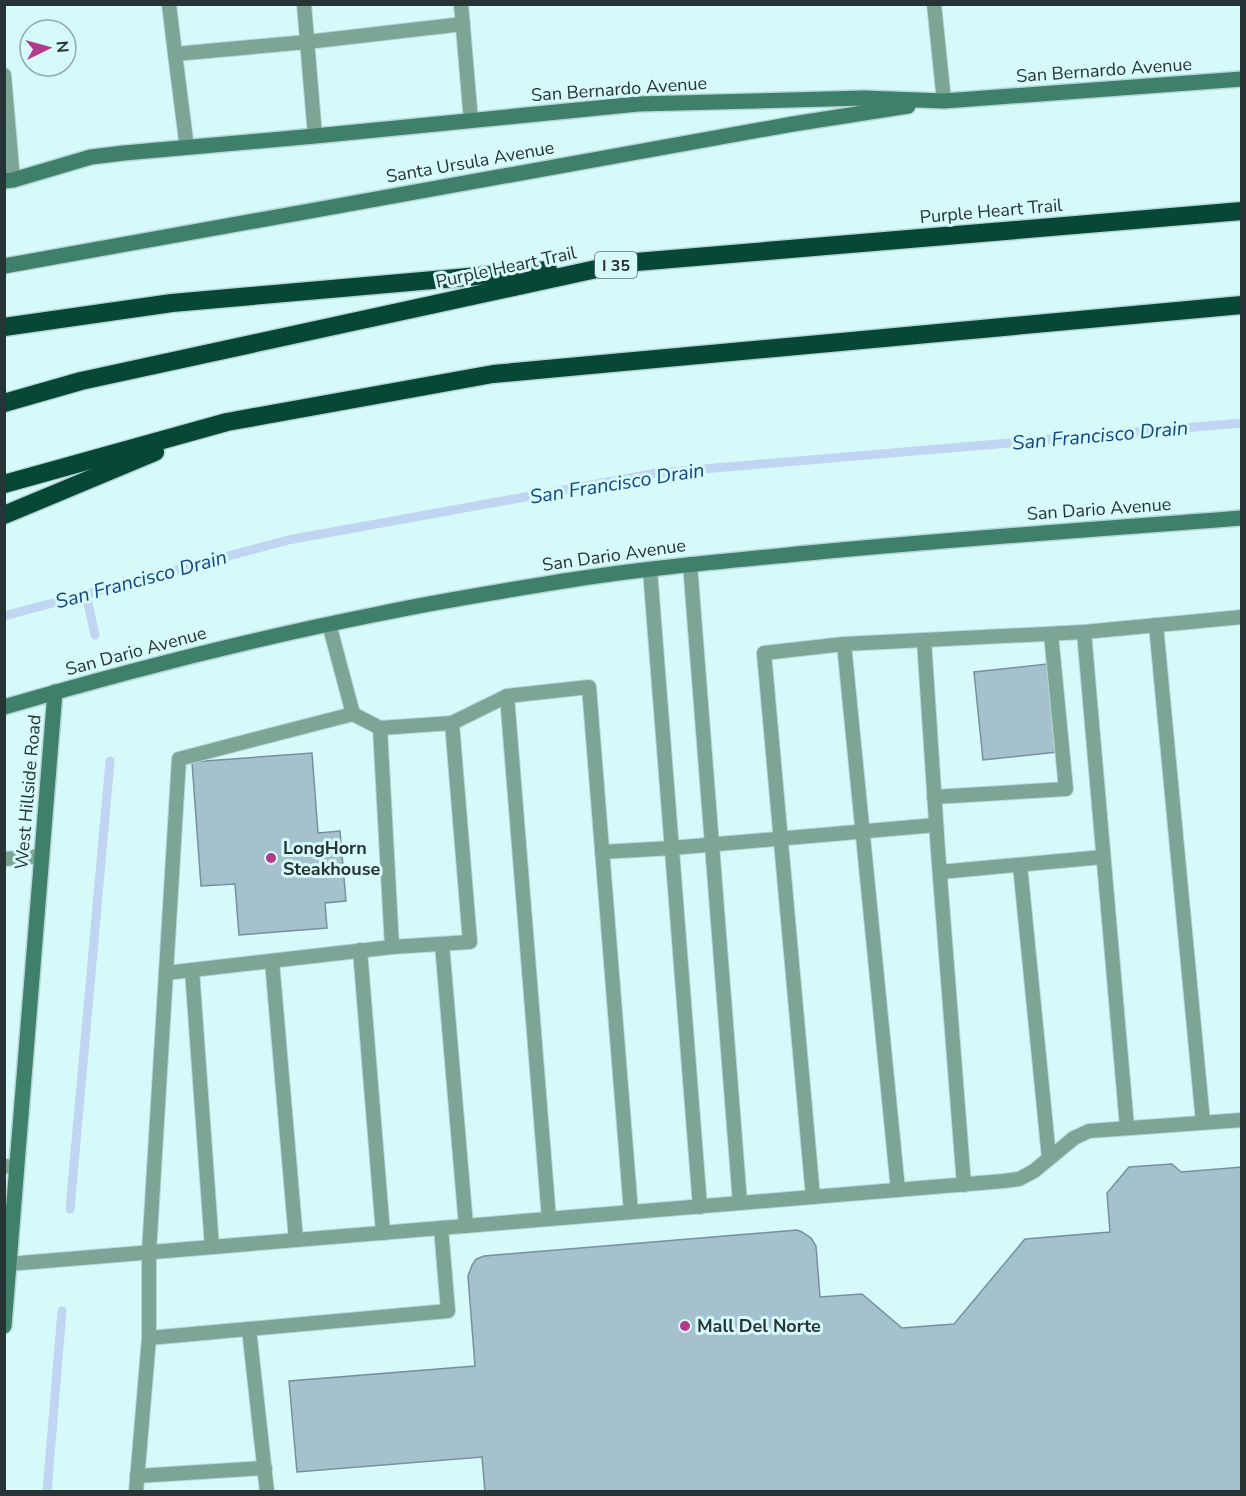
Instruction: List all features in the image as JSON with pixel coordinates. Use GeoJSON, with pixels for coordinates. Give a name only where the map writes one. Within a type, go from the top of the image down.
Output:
{"type":"FeatureCollection","features":[{"type":"Feature","properties":{"kind":"highway","name":"Purple Heart Trail"},"geometry":{"type":"LineString","coordinates":[[4,403],[81,381],[624,263],[1242,211]]}},
{"type":"Feature","properties":{"kind":"highway"},"geometry":{"type":"LineString","coordinates":[[4,327],[172,303],[624,263]]}},
{"type":"Feature","properties":{"kind":"highway"},"geometry":{"type":"LineString","coordinates":[[4,484],[227,422],[493,374],[1242,305]]}},
{"type":"Feature","properties":{"kind":"highway"},"geometry":{"type":"LineString","coordinates":[[4,515],[227,422]]}},
{"type":"Feature","properties":{"kind":"main road","name":"San Bernardo Avenue"},"geometry":{"type":"LineString","coordinates":[[9,181],[91,157],[638,104],[864,98],[944,101],[1242,79]]}},
{"type":"Feature","properties":{"kind":"main road","name":"Santa Ursula Avenue"},"geometry":{"type":"LineString","coordinates":[[4,266],[793,124],[944,101]]}},
{"type":"Feature","properties":{"kind":"main road","name":"San Dario Avenue"},"geometry":{"type":"LineString","coordinates":[[4,706],[221,649],[329,624],[554,583],[690,564],[888,545],[1242,518]]}},
{"type":"Feature","properties":{"kind":"main road","name":"West Hillside Road"},"geometry":{"type":"LineString","coordinates":[[4,1326],[9,1264],[11,1167],[42,856],[55,692]]}},
{"type":"Feature","properties":{"kind":"lane"},"geometry":{"type":"LineString","coordinates":[[170,4],[187,148]]}},
{"type":"Feature","properties":{"kind":"lane"},"geometry":{"type":"LineString","coordinates":[[304,4],[315,136]]}},
{"type":"Feature","properties":{"kind":"lane"},"geometry":{"type":"LineString","coordinates":[[461,4],[471,121]]}},
{"type":"Feature","properties":{"kind":"lane"},"geometry":{"type":"LineString","coordinates":[[934,4],[944,101]]}},
{"type":"Feature","properties":{"kind":"lane"},"geometry":{"type":"LineString","coordinates":[[175,54],[463,24]]}},
{"type":"Feature","properties":{"kind":"lane"},"geometry":{"type":"LineString","coordinates":[[4,75],[9,181]]}},
{"type":"Feature","properties":{"kind":"lane"},"geometry":{"type":"LineString","coordinates":[[690,564],[740,1203]]}},
{"type":"Feature","properties":{"kind":"lane"},"geometry":{"type":"LineString","coordinates":[[650,570],[700,1207]]}},
{"type":"Feature","properties":{"kind":"lane"},"geometry":{"type":"LineString","coordinates":[[813,1197],[764,653],[844,644],[1084,632],[1242,617]]}},
{"type":"Feature","properties":{"kind":"lane"},"geometry":{"type":"LineString","coordinates":[[329,624],[353,714]]}},
{"type":"Feature","properties":{"kind":"lane"},"geometry":{"type":"LineString","coordinates":[[1156,625],[1203,1122]]}},
{"type":"Feature","properties":{"kind":"lane"},"geometry":{"type":"LineString","coordinates":[[1084,632],[1127,1128]]}},
{"type":"Feature","properties":{"kind":"lane"},"geometry":{"type":"LineString","coordinates":[[934,797],[1066,789],[1051,634]]}},
{"type":"Feature","properties":{"kind":"lane"},"geometry":{"type":"LineString","coordinates":[[924,640],[964,1185]]}},
{"type":"Feature","properties":{"kind":"lane"},"geometry":{"type":"LineString","coordinates":[[844,644],[898,1190]]}},
{"type":"Feature","properties":{"kind":"lane"},"geometry":{"type":"LineString","coordinates":[[136,1491],[149,1338],[149,1252],[179,759],[353,714],[380,728],[452,723],[507,696],[589,687],[631,1212]]}},
{"type":"Feature","properties":{"kind":"lane"},"geometry":{"type":"LineString","coordinates":[[507,696],[549,1219]]}},
{"type":"Feature","properties":{"kind":"lane"},"geometry":{"type":"LineString","coordinates":[[166,973],[360,950],[470,942],[452,723]]}},
{"type":"Feature","properties":{"kind":"lane"},"geometry":{"type":"LineString","coordinates":[[380,728],[392,947]]}},
{"type":"Feature","properties":{"kind":"lane"},"geometry":{"type":"LineString","coordinates":[[602,852],[712,845],[936,825]]}},
{"type":"Feature","properties":{"kind":"lane"},"geometry":{"type":"LineString","coordinates":[[4,859],[42,856]]}},
{"type":"Feature","properties":{"kind":"lane"},"geometry":{"type":"LineString","coordinates":[[940,872],[1104,857]]}},
{"type":"Feature","properties":{"kind":"lane"},"geometry":{"type":"LineString","coordinates":[[1020,865],[1049,1158]]}},
{"type":"Feature","properties":{"kind":"lane"},"geometry":{"type":"LineString","coordinates":[[442,944],[466,1226]]}},
{"type":"Feature","properties":{"kind":"lane"},"geometry":{"type":"LineString","coordinates":[[360,950],[383,1233]]}},
{"type":"Feature","properties":{"kind":"lane"},"geometry":{"type":"LineString","coordinates":[[272,961],[296,1240]]}},
{"type":"Feature","properties":{"kind":"lane"},"geometry":{"type":"LineString","coordinates":[[192,970],[212,1247]]}},
{"type":"Feature","properties":{"kind":"lane"},"geometry":{"type":"LineString","coordinates":[[9,1264],[1019,1179],[1034,1171],[1074,1138],[1089,1131],[1242,1120]]}},
{"type":"Feature","properties":{"kind":"lane"},"geometry":{"type":"LineString","coordinates":[[149,1338],[448,1311],[441,1228]]}},
{"type":"Feature","properties":{"kind":"lane"},"geometry":{"type":"LineString","coordinates":[[249,1329],[267,1491]]}},
{"type":"Feature","properties":{"kind":"lane"},"geometry":{"type":"LineString","coordinates":[[137,1476],[265,1468]]}},
{"type":"Feature","properties":{"kind":"building"},"geometry":{"type":"Polygon","coordinates":[[[1047,664],[1057,752],[983,760],[974,672],[1047,664]]]}},
{"type":"Feature","properties":{"kind":"building","name":"LongHorn Steakhouse"},"geometry":{"type":"Polygon","coordinates":[[[312,753],[318,833],[340,831],[346,901],[325,903],[327,928],[239,935],[235,884],[201,886],[192,762],[312,753]]]}},
{"type":"Feature","properties":{"kind":"building","name":"Mall Del Norte"},"geometry":{"type":"Polygon","coordinates":[[[1172,1164],[1181,1172],[1242,1167],[1242,1492],[485,1492],[482,1457],[297,1472],[289,1381],[475,1366],[468,1276],[476,1259],[484,1256],[797,1230],[811,1238],[816,1246],[820,1297],[862,1294],[902,1328],[954,1324],[1025,1239],[1110,1232],[1107,1193],[1129,1167],[1172,1164]]]}},
{"type":"Feature","properties":{"kind":"waterway","name":"San Francisco Drain"},"geometry":{"type":"LineString","coordinates":[[4,616],[288,540],[657,473],[1242,423]]}},
{"type":"Feature","properties":{"kind":"waterway"},"geometry":{"type":"LineString","coordinates":[[86,594],[95,635]]}},
{"type":"Feature","properties":{"kind":"waterway"},"geometry":{"type":"LineString","coordinates":[[70,1209],[110,761]]}},
{"type":"Feature","properties":{"kind":"waterway"},"geometry":{"type":"LineString","coordinates":[[47,1492],[62,1311]]}},
{"type":"Feature","properties":{"kind":"place","name":"LongHorn Steakhouse"},"geometry":{"type":"Point","coordinates":[271,858]}},
{"type":"Feature","properties":{"kind":"place","name":"Mall Del Norte"},"geometry":{"type":"Point","coordinates":[685,1326]}}]}
